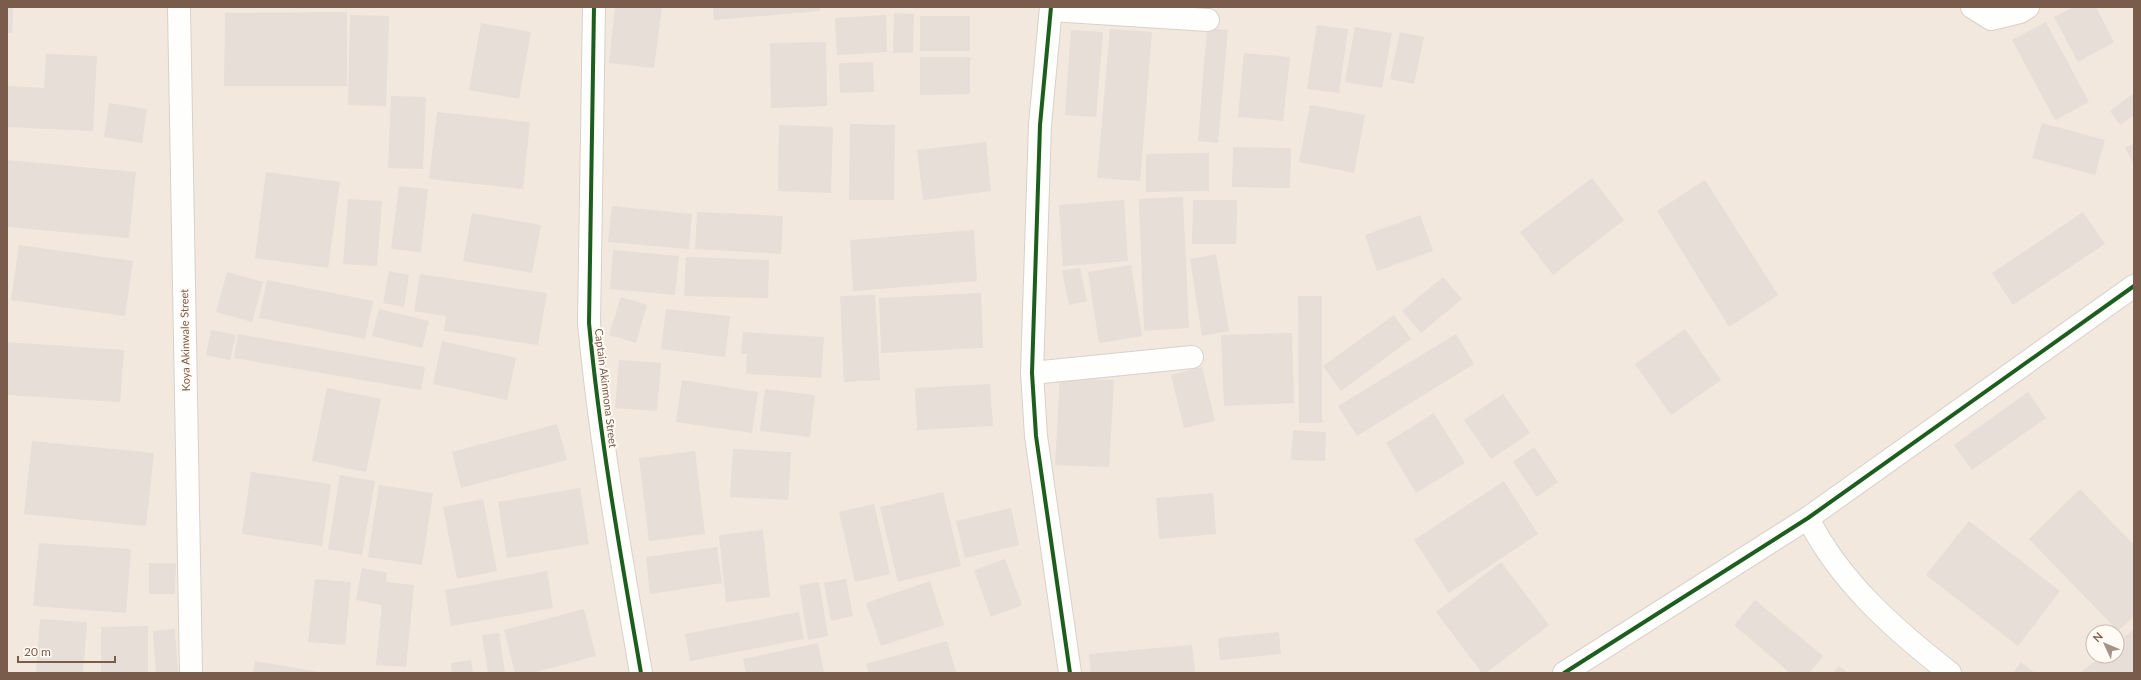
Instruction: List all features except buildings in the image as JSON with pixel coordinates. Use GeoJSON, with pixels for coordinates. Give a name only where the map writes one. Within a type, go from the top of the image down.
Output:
{"type":"FeatureCollection","features":[{"type":"Feature","properties":{"kind":"street","name":"Koya Akinwale Street"},"geometry":{"type":"LineString","coordinates":[[178,7],[191,673]]}},
{"type":"Feature","properties":{"kind":"street","name":"Captain Akinmona Street"},"geometry":{"type":"LineString","coordinates":[[594,7],[589,323],[610,487],[641,673]]}},
{"type":"Feature","properties":{"kind":"street"},"geometry":{"type":"LineString","coordinates":[[1972,7],[1991,19],[2020,12],[2028,7]]}},
{"type":"Feature","properties":{"kind":"street"},"geometry":{"type":"LineString","coordinates":[[1070,673],[1036,436],[1032,373],[1040,125],[1051,9],[1208,20]]}},
{"type":"Feature","properties":{"kind":"street"},"geometry":{"type":"LineString","coordinates":[[1564,673],[1808,518],[2134,286]]}},
{"type":"Feature","properties":{"kind":"street"},"geometry":{"type":"LineString","coordinates":[[1032,373],[1192,357]]}},
{"type":"Feature","properties":{"kind":"street"},"geometry":{"type":"LineString","coordinates":[[1808,518],[1819,541],[1852,583],[1903,636],[1950,673]]}},
{"type":"Feature","properties":{"kind":"shaded area"},"geometry":{"type":"Polygon","coordinates":[[[7,7],[2134,7],[2134,673],[7,673],[7,7]]]}},
{"type":"Feature","properties":{"kind":"cycle path"},"geometry":{"type":"LineString","coordinates":[[594,7],[589,323],[605,455],[641,673]]}},
{"type":"Feature","properties":{"kind":"cycle path"},"geometry":{"type":"LineString","coordinates":[[1051,7],[1040,125],[1032,373],[1036,436],[1070,673]]}},
{"type":"Feature","properties":{"kind":"cycle path"},"geometry":{"type":"LineString","coordinates":[[1564,673],[1808,518],[2134,286]]}}]}
